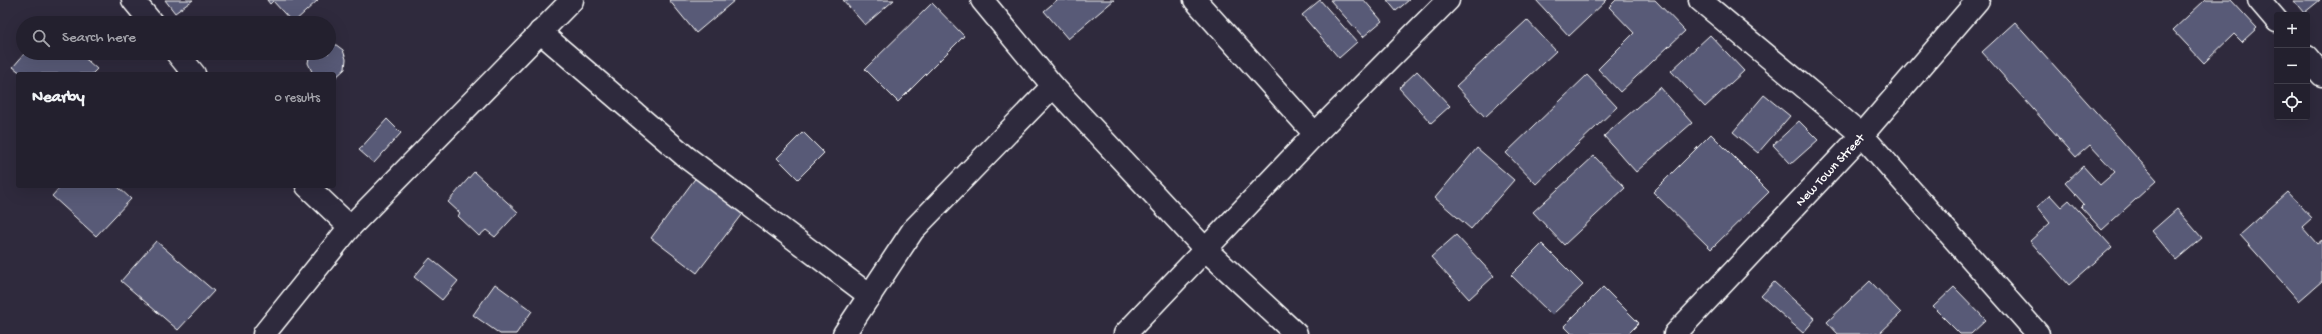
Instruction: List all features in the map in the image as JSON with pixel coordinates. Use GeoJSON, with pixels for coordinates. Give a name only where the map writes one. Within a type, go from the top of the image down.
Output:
{"type":"FeatureCollection","features":[{"type":"Feature","properties":{"kind":"street"},"geometry":{"type":"LineString","coordinates":[[133,0],[146,16]]}},
{"type":"Feature","properties":{"kind":"street"},"geometry":{"type":"LineString","coordinates":[[264,334],[350,227],[572,0]]}},
{"type":"Feature","properties":{"kind":"street"},"geometry":{"type":"LineString","coordinates":[[982,0],[1053,86],[1205,249],[1296,334]]}},
{"type":"Feature","properties":{"kind":"street"},"geometry":{"type":"LineString","coordinates":[[1195,0],[1314,134]]}},
{"type":"Feature","properties":{"kind":"street"},"geometry":{"type":"LineString","coordinates":[[1125,334],[1314,134],[1448,0]]}},
{"type":"Feature","properties":{"kind":"street"},"geometry":{"type":"LineString","coordinates":[[1700,0],[1862,135],[2038,334]]}},
{"type":"Feature","properties":{"kind":"street","name":"New Town Street"},"geometry":{"type":"LineString","coordinates":[[1675,334],[1862,135],[1978,0]]}},
{"type":"Feature","properties":{"kind":"street"},"geometry":{"type":"LineString","coordinates":[[2259,0],[2274,18]]}},
{"type":"Feature","properties":{"kind":"street"},"geometry":{"type":"LineString","coordinates":[[540,32],[686,157],[870,296]]}},
{"type":"Feature","properties":{"kind":"street"},"geometry":{"type":"LineString","coordinates":[[183,60],[192,72]]}},
{"type":"Feature","properties":{"kind":"street"},"geometry":{"type":"LineString","coordinates":[[2310,61],[2322,75]]}},
{"type":"Feature","properties":{"kind":"street"},"geometry":{"type":"LineString","coordinates":[[844,334],[913,230],[1053,86]]}},
{"type":"Feature","properties":{"kind":"street"},"geometry":{"type":"LineString","coordinates":[[309,188],[350,227]]}},
{"type":"Feature","properties":{"kind":"building"},"geometry":{"type":"Polygon","coordinates":[[[165,0],[193,0],[175,13],[165,0]]]}},
{"type":"Feature","properties":{"kind":"building"},"geometry":{"type":"Polygon","coordinates":[[[267,0],[318,0],[301,16],[287,16],[273,1],[270,4],[267,0]]]}},
{"type":"Feature","properties":{"kind":"building"},"geometry":{"type":"Polygon","coordinates":[[[669,0],[735,0],[696,33],[669,0]]]}},
{"type":"Feature","properties":{"kind":"building"},"geometry":{"type":"Polygon","coordinates":[[[843,0],[894,0],[865,25],[843,0]]]}},
{"type":"Feature","properties":{"kind":"building"},"geometry":{"type":"Polygon","coordinates":[[[1057,0],[1114,0],[1068,39],[1044,11],[1057,0]]]}},
{"type":"Feature","properties":{"kind":"building"},"geometry":{"type":"Polygon","coordinates":[[[1320,0],[1357,42],[1339,58],[1302,15],[1320,0]]]}},
{"type":"Feature","properties":{"kind":"building"},"geometry":{"type":"Polygon","coordinates":[[[1330,0],[1364,0],[1382,21],[1363,37],[1330,0]]]}},
{"type":"Feature","properties":{"kind":"building"},"geometry":{"type":"Polygon","coordinates":[[[1387,0],[1409,0],[1396,11],[1387,0]]]}},
{"type":"Feature","properties":{"kind":"building"},"geometry":{"type":"Polygon","coordinates":[[[1536,0],[1607,0],[1569,36],[1536,0]]]}},
{"type":"Feature","properties":{"kind":"building"},"geometry":{"type":"Polygon","coordinates":[[[1616,0],[1655,0],[1685,31],[1620,92],[1598,69],[1634,33],[1609,7],[1616,0]]]}},
{"type":"Feature","properties":{"kind":"building"},"geometry":{"type":"Polygon","coordinates":[[[2205,0],[2231,0],[2257,28],[2242,42],[2234,34],[2204,63],[2173,30],[2205,0]]]}},
{"type":"Feature","properties":{"kind":"building"},"geometry":{"type":"Polygon","coordinates":[[[2293,0],[2320,0],[2305,12],[2303,12],[2293,0]]]}},
{"type":"Feature","properties":{"kind":"building"},"geometry":{"type":"Polygon","coordinates":[[[932,3],[964,36],[898,102],[865,69],[932,3]]]}},
{"type":"Feature","properties":{"kind":"building"},"geometry":{"type":"Polygon","coordinates":[[[1527,20],[1556,51],[1485,117],[1456,86],[1527,20]]]}},
{"type":"Feature","properties":{"kind":"building"},"geometry":{"type":"Polygon","coordinates":[[[2015,22],[2157,180],[2102,230],[2081,207],[2084,204],[2065,183],[2083,166],[2100,185],[2115,172],[2090,145],[2076,157],[1982,52],[2015,22]]]}},
{"type":"Feature","properties":{"kind":"building"},"geometry":{"type":"Polygon","coordinates":[[[1710,35],[1744,71],[1705,107],[1671,71],[1710,35]]]}},
{"type":"Feature","properties":{"kind":"building"},"geometry":{"type":"Polygon","coordinates":[[[336,45],[343,50],[346,59],[345,69],[336,77],[336,72],[312,72],[308,63],[309,60],[336,60],[336,45]]]}},
{"type":"Feature","properties":{"kind":"building"},"geometry":{"type":"Polygon","coordinates":[[[19,60],[87,60],[97,69],[94,72],[19,72],[13,67],[19,60]]]}},
{"type":"Feature","properties":{"kind":"building"},"geometry":{"type":"Polygon","coordinates":[[[1417,71],[1450,106],[1431,123],[1399,88],[1417,71]]]}},
{"type":"Feature","properties":{"kind":"building"},"geometry":{"type":"Polygon","coordinates":[[[1587,75],[1617,107],[1536,184],[1506,153],[1587,75]]]}},
{"type":"Feature","properties":{"kind":"building"},"geometry":{"type":"Polygon","coordinates":[[[1660,87],[1692,123],[1636,172],[1604,136],[1660,87]]]}},
{"type":"Feature","properties":{"kind":"building"},"geometry":{"type":"Polygon","coordinates":[[[1764,95],[1790,116],[1758,153],[1733,132],[1764,95]]]}},
{"type":"Feature","properties":{"kind":"building"},"geometry":{"type":"Polygon","coordinates":[[[387,119],[401,133],[374,163],[359,150],[387,119]]]}},
{"type":"Feature","properties":{"kind":"building"},"geometry":{"type":"Polygon","coordinates":[[[1799,121],[1818,140],[1791,164],[1773,145],[1799,121]]]}},
{"type":"Feature","properties":{"kind":"building"},"geometry":{"type":"Polygon","coordinates":[[[803,132],[824,153],[798,179],[777,158],[803,132]]]}},
{"type":"Feature","properties":{"kind":"building"},"geometry":{"type":"Polygon","coordinates":[[[1711,134],[1769,192],[1711,249],[1653,192],[1711,134]]]}},
{"type":"Feature","properties":{"kind":"building"},"geometry":{"type":"Polygon","coordinates":[[[1477,148],[1514,180],[1471,229],[1435,198],[1477,148]]]}},
{"type":"Feature","properties":{"kind":"building"},"geometry":{"type":"Polygon","coordinates":[[[1594,156],[1625,188],[1564,245],[1533,212],[1594,156]]]}},
{"type":"Feature","properties":{"kind":"building"},"geometry":{"type":"Polygon","coordinates":[[[474,172],[518,212],[495,237],[486,230],[479,236],[458,216],[460,213],[448,202],[474,172]]]}},
{"type":"Feature","properties":{"kind":"building"},"geometry":{"type":"Polygon","coordinates":[[[697,176],[744,211],[697,273],[651,238],[697,176]]]}},
{"type":"Feature","properties":{"kind":"building"},"geometry":{"type":"Polygon","coordinates":[[[59,188],[119,188],[131,199],[96,236],[52,196],[59,188]]]}},
{"type":"Feature","properties":{"kind":"building"},"geometry":{"type":"Polygon","coordinates":[[[2288,192],[2312,218],[2302,227],[2317,244],[2322,240],[2322,281],[2299,301],[2240,235],[2288,192]]]}},
{"type":"Feature","properties":{"kind":"building"},"geometry":{"type":"Polygon","coordinates":[[[2050,195],[2061,207],[2069,200],[2112,247],[2069,285],[2030,241],[2050,223],[2037,207],[2050,195]]]}},
{"type":"Feature","properties":{"kind":"building"},"geometry":{"type":"Polygon","coordinates":[[[2177,209],[2202,238],[2176,260],[2152,231],[2177,209]]]}},
{"type":"Feature","properties":{"kind":"building"},"geometry":{"type":"Polygon","coordinates":[[[1456,235],[1494,276],[1469,299],[1431,257],[1456,235]]]}},
{"type":"Feature","properties":{"kind":"building"},"geometry":{"type":"Polygon","coordinates":[[[156,241],[214,291],[178,330],[121,281],[156,241]]]}},
{"type":"Feature","properties":{"kind":"building"},"geometry":{"type":"Polygon","coordinates":[[[1542,244],[1583,285],[1552,315],[1511,275],[1542,244]]]}},
{"type":"Feature","properties":{"kind":"building"},"geometry":{"type":"Polygon","coordinates":[[[430,258],[458,281],[442,300],[414,277],[430,258]]]}},
{"type":"Feature","properties":{"kind":"building"},"geometry":{"type":"Polygon","coordinates":[[[1870,281],[1901,313],[1879,334],[1838,334],[1827,322],[1870,281]]]}},
{"type":"Feature","properties":{"kind":"building"},"geometry":{"type":"Polygon","coordinates":[[[1774,282],[1815,319],[1803,333],[1761,296],[1774,282]]]}},
{"type":"Feature","properties":{"kind":"building"},"geometry":{"type":"Polygon","coordinates":[[[495,284],[532,311],[516,334],[500,334],[473,315],[495,284]]]}},
{"type":"Feature","properties":{"kind":"building"},"geometry":{"type":"Polygon","coordinates":[[[1603,287],[1639,323],[1628,334],[1572,334],[1564,326],[1603,287]]]}},
{"type":"Feature","properties":{"kind":"building"},"geometry":{"type":"Polygon","coordinates":[[[1954,287],[1986,320],[1971,334],[1960,334],[1933,307],[1954,287]]]}}]}
